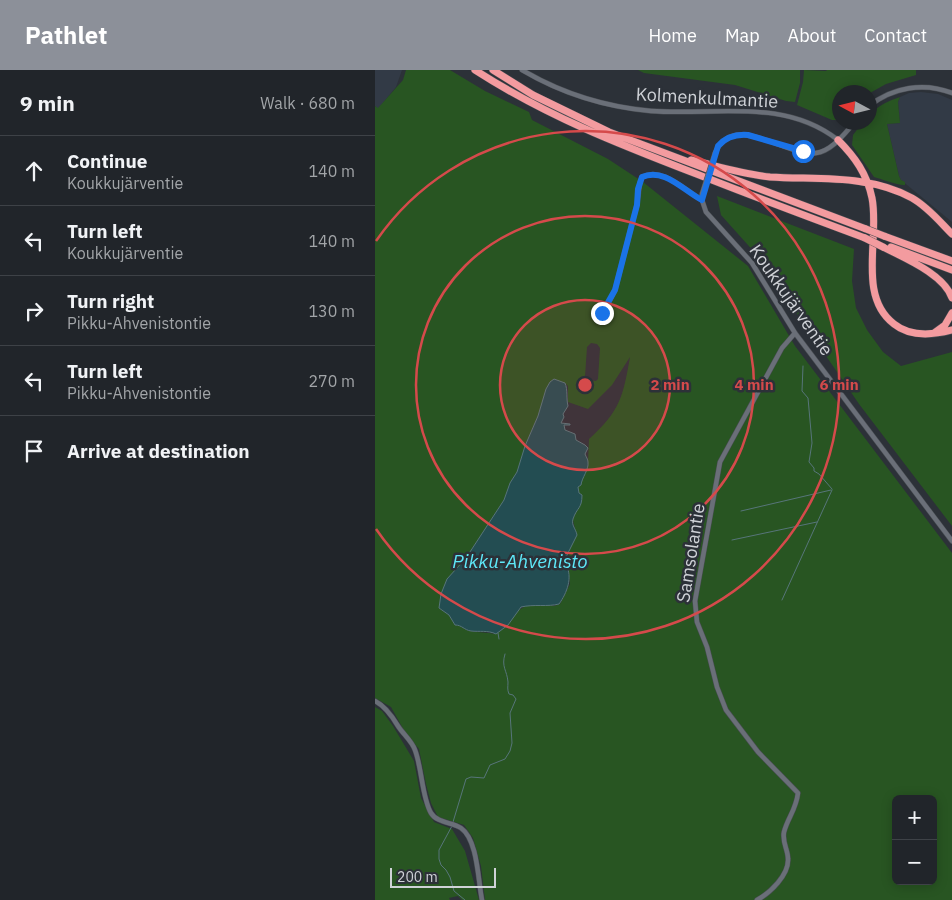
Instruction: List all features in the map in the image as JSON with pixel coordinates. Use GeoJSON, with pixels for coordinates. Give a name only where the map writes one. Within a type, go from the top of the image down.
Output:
{"type":"FeatureCollection","features":[{"type":"Feature","properties":{"kind":"highway"},"geometry":{"type":"LineString","coordinates":[[475,70],[534,105],[612,142],[784,209],[952,270]]}},
{"type":"Feature","properties":{"kind":"highway"},"geometry":{"type":"LineString","coordinates":[[493,70],[533,95],[580,119],[662,153],[952,262]]}},
{"type":"Feature","properties":{"kind":"highway"},"geometry":{"type":"LineString","coordinates":[[838,140],[857,162],[868,183],[874,211],[872,274],[877,302],[884,315],[898,328],[913,333],[931,334],[952,330]]}},
{"type":"Feature","properties":{"kind":"highway"},"geometry":{"type":"LineString","coordinates":[[662,153],[759,176],[868,183],[894,190],[913,198],[952,234]]}},
{"type":"Feature","properties":{"kind":"highway"},"geometry":{"type":"LineString","coordinates":[[883,246],[934,276],[946,286],[952,298]]}},
{"type":"Feature","properties":{"kind":"highway"},"geometry":{"type":"LineString","coordinates":[[931,334],[945,325],[952,313]]}},
{"type":"Feature","properties":{"kind":"street","name":"Kolmenkulmantie"},"geometry":{"type":"LineString","coordinates":[[522,70],[555,87],[599,102],[656,111],[754,111],[782,114],[806,120],[838,140]]}},
{"type":"Feature","properties":{"kind":"street"},"geometry":{"type":"LineString","coordinates":[[877,101],[886,95],[907,88],[933,87],[952,93]]}},
{"type":"Feature","properties":{"kind":"street"},"geometry":{"type":"LineString","coordinates":[[600,320],[615,290],[637,205],[638,189],[642,177],[653,174],[681,185],[702,197],[715,153],[722,142],[738,135],[755,137],[810,152],[823,150],[838,140],[847,130]]}},
{"type":"Feature","properties":{"kind":"street","name":"Koukkujärventie"},"geometry":{"type":"LineString","coordinates":[[702,197],[706,212],[752,263],[795,333],[952,541]]}},
{"type":"Feature","properties":{"kind":"street","name":"Samsolantie"},"geometry":{"type":"LineString","coordinates":[[757,900],[772,891],[787,866],[789,859],[783,843],[785,832],[797,804],[798,793],[758,752],[727,710],[717,687],[707,647],[697,622],[695,601],[720,462],[782,348],[795,333]]}},
{"type":"Feature","properties":{"kind":"street"},"geometry":{"type":"LineString","coordinates":[[375,701],[385,708],[415,748],[432,814],[437,819],[460,827],[469,836],[476,861],[482,900]]}},
{"type":"Feature","properties":{"kind":"shaded area"},"geometry":{"type":"Polygon","coordinates":[[[375,70],[402,70],[396,87],[378,109],[375,106],[375,70]]]}},
{"type":"Feature","properties":{"kind":"shaded area"},"geometry":{"type":"Polygon","coordinates":[[[909,93],[938,94],[952,100],[952,222],[901,180],[899,176],[887,124],[900,123],[898,102],[900,97],[909,93]]]}},
{"type":"Feature","properties":{"kind":"green space"},"geometry":{"type":"Polygon","coordinates":[[[406,70],[450,70],[485,91],[529,112],[532,120],[608,159],[643,182],[748,266],[795,346],[952,553],[952,900],[485,900],[481,866],[473,838],[464,825],[438,817],[431,803],[419,749],[406,734],[391,707],[375,698],[375,106],[378,108],[403,80],[406,70]],[[591,343],[587,347],[585,377],[588,380],[596,381],[598,379],[600,348],[597,344],[591,343]],[[630,357],[612,385],[588,409],[568,402],[568,386],[565,383],[550,382],[517,472],[510,483],[504,500],[460,567],[455,569],[439,608],[449,615],[455,625],[470,631],[495,634],[508,625],[517,611],[526,606],[544,604],[554,606],[560,604],[570,584],[568,567],[566,565],[575,529],[573,520],[579,493],[578,487],[581,485],[581,479],[588,462],[589,439],[607,420],[619,402],[630,357]]]}},
{"type":"Feature","properties":{"kind":"green space"},"geometry":{"type":"Polygon","coordinates":[[[638,70],[800,70],[800,83],[795,102],[735,85],[644,73],[638,70]]]}},
{"type":"Feature","properties":{"kind":"green space"},"geometry":{"type":"Polygon","coordinates":[[[804,70],[916,70],[916,75],[886,84],[877,89],[877,85],[832,85],[832,120],[797,105],[804,70]]]}},
{"type":"Feature","properties":{"kind":"green space"},"geometry":{"type":"Polygon","coordinates":[[[900,97],[898,102],[900,123],[887,124],[899,176],[905,182],[905,185],[874,177],[852,145],[853,135],[857,130],[877,130],[877,109],[900,97]]]}},
{"type":"Feature","properties":{"kind":"green space"},"geometry":{"type":"Polygon","coordinates":[[[717,196],[854,249],[852,281],[856,308],[867,330],[883,352],[901,366],[952,352],[952,526],[859,404],[756,254],[721,215],[717,196]]]}},
{"type":"Feature","properties":{"kind":"green space"},"geometry":{"type":"Polygon","coordinates":[[[375,707],[382,711],[393,726],[414,761],[421,798],[434,822],[452,829],[465,851],[479,900],[462,900],[458,896],[449,898],[450,900],[375,900],[375,707]]]}},
{"type":"Feature","properties":{"kind":"water","name":"Pikku-Ahvenisto"},"geometry":{"type":"Polygon","coordinates":[[[554,379],[565,383],[566,388],[568,406],[563,414],[564,417],[561,423],[570,424],[564,425],[565,430],[575,434],[576,440],[588,448],[585,454],[588,461],[587,468],[581,485],[578,487],[579,493],[582,495],[581,503],[573,521],[577,535],[567,555],[566,565],[569,580],[567,590],[559,604],[521,607],[508,625],[496,634],[469,630],[455,625],[449,615],[439,608],[441,594],[447,579],[466,558],[504,500],[510,483],[517,472],[546,389],[554,379]]]}},
{"type":"Feature","properties":{"kind":"waterway"},"geometry":{"type":"LineString","coordinates":[[803,366],[802,391],[808,398],[812,443],[809,462],[814,471],[832,489]]}},
{"type":"Feature","properties":{"kind":"waterway"},"geometry":{"type":"LineString","coordinates":[[741,511],[831,490]]}},
{"type":"Feature","properties":{"kind":"waterway"},"geometry":{"type":"LineString","coordinates":[[782,600],[832,490]]}},
{"type":"Feature","properties":{"kind":"waterway"},"geometry":{"type":"LineString","coordinates":[[732,540],[817,522]]}},
{"type":"Feature","properties":{"kind":"waterway"},"geometry":{"type":"LineString","coordinates":[[498,633],[499,639]]}},
{"type":"Feature","properties":{"kind":"waterway"},"geometry":{"type":"LineString","coordinates":[[453,822],[466,779],[471,777],[484,778],[490,765],[505,759],[510,751],[512,743],[510,713],[516,699],[508,691],[504,662],[505,654]]}},
{"type":"Feature","properties":{"kind":"waterway"},"geometry":{"type":"LineString","coordinates":[[452,826],[439,850],[439,859],[450,877],[454,891],[465,900]]}},
{"type":"Feature","properties":{"kind":"route"},"geometry":{"type":"LineString","coordinates":[[602,313],[615,290],[637,205],[638,189],[642,177],[653,174],[658,175],[681,185],[702,200],[702,194],[718,146],[730,137],[748,135],[803,151]]}}]}
